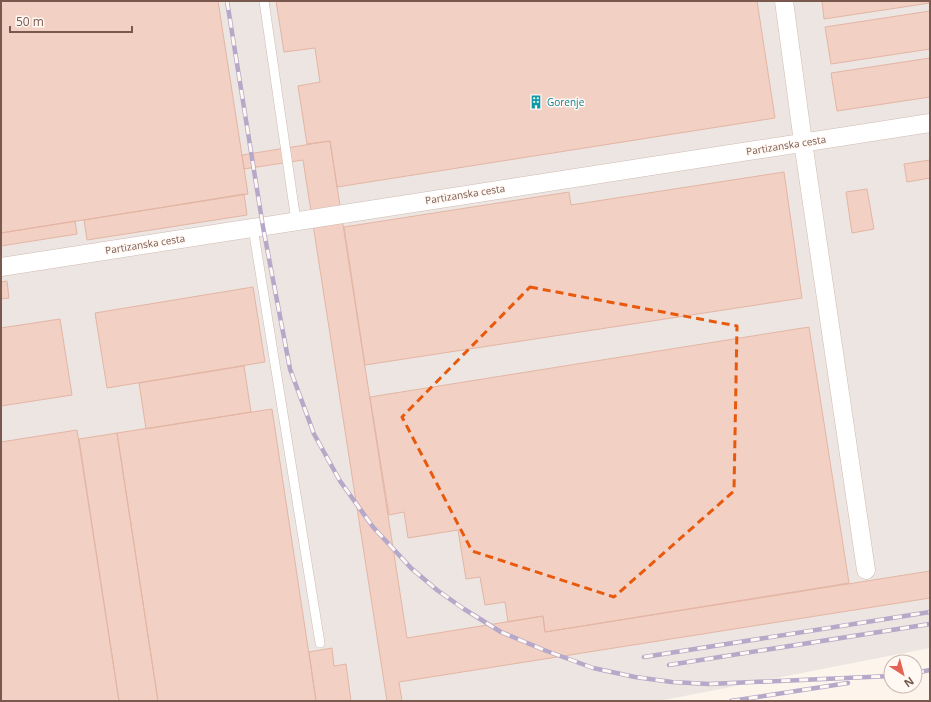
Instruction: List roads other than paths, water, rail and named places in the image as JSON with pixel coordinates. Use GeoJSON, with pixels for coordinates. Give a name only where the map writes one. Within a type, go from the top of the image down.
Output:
{"type":"FeatureCollection","features":[{"type":"Feature","properties":{"kind":"street"},"geometry":{"type":"LineString","coordinates":[[784,1],[803,142],[866,570]]}},
{"type":"Feature","properties":{"kind":"street","name":"Partizanska cesta"},"geometry":{"type":"LineString","coordinates":[[1,267],[930,123]]}},
{"type":"Feature","properties":{"kind":"lane"},"geometry":{"type":"LineString","coordinates":[[264,1],[296,221]]}},
{"type":"Feature","properties":{"kind":"lane"},"geometry":{"type":"LineString","coordinates":[[253,228],[320,643]]}},
{"type":"Feature","properties":{"kind":"railway"},"geometry":{"type":"LineString","coordinates":[[227,1],[263,227],[290,369],[314,434],[340,481],[373,527],[411,568],[437,590],[501,632],[593,668],[635,677],[672,682],[709,684],[883,676]]}},
{"type":"Feature","properties":{"kind":"railway"},"geometry":{"type":"LineString","coordinates":[[644,657],[930,612]]}},
{"type":"Feature","properties":{"kind":"railway"},"geometry":{"type":"LineString","coordinates":[[669,665],[930,624]]}},
{"type":"Feature","properties":{"kind":"railway"},"geometry":{"type":"LineString","coordinates":[[923,671],[930,670]]}},
{"type":"Feature","properties":{"kind":"railway"},"geometry":{"type":"LineString","coordinates":[[731,701],[848,683]]}},
{"type":"Feature","properties":{"kind":"place","name":"Gorenje"},"geometry":{"type":"Point","coordinates":[536,102]}}]}
